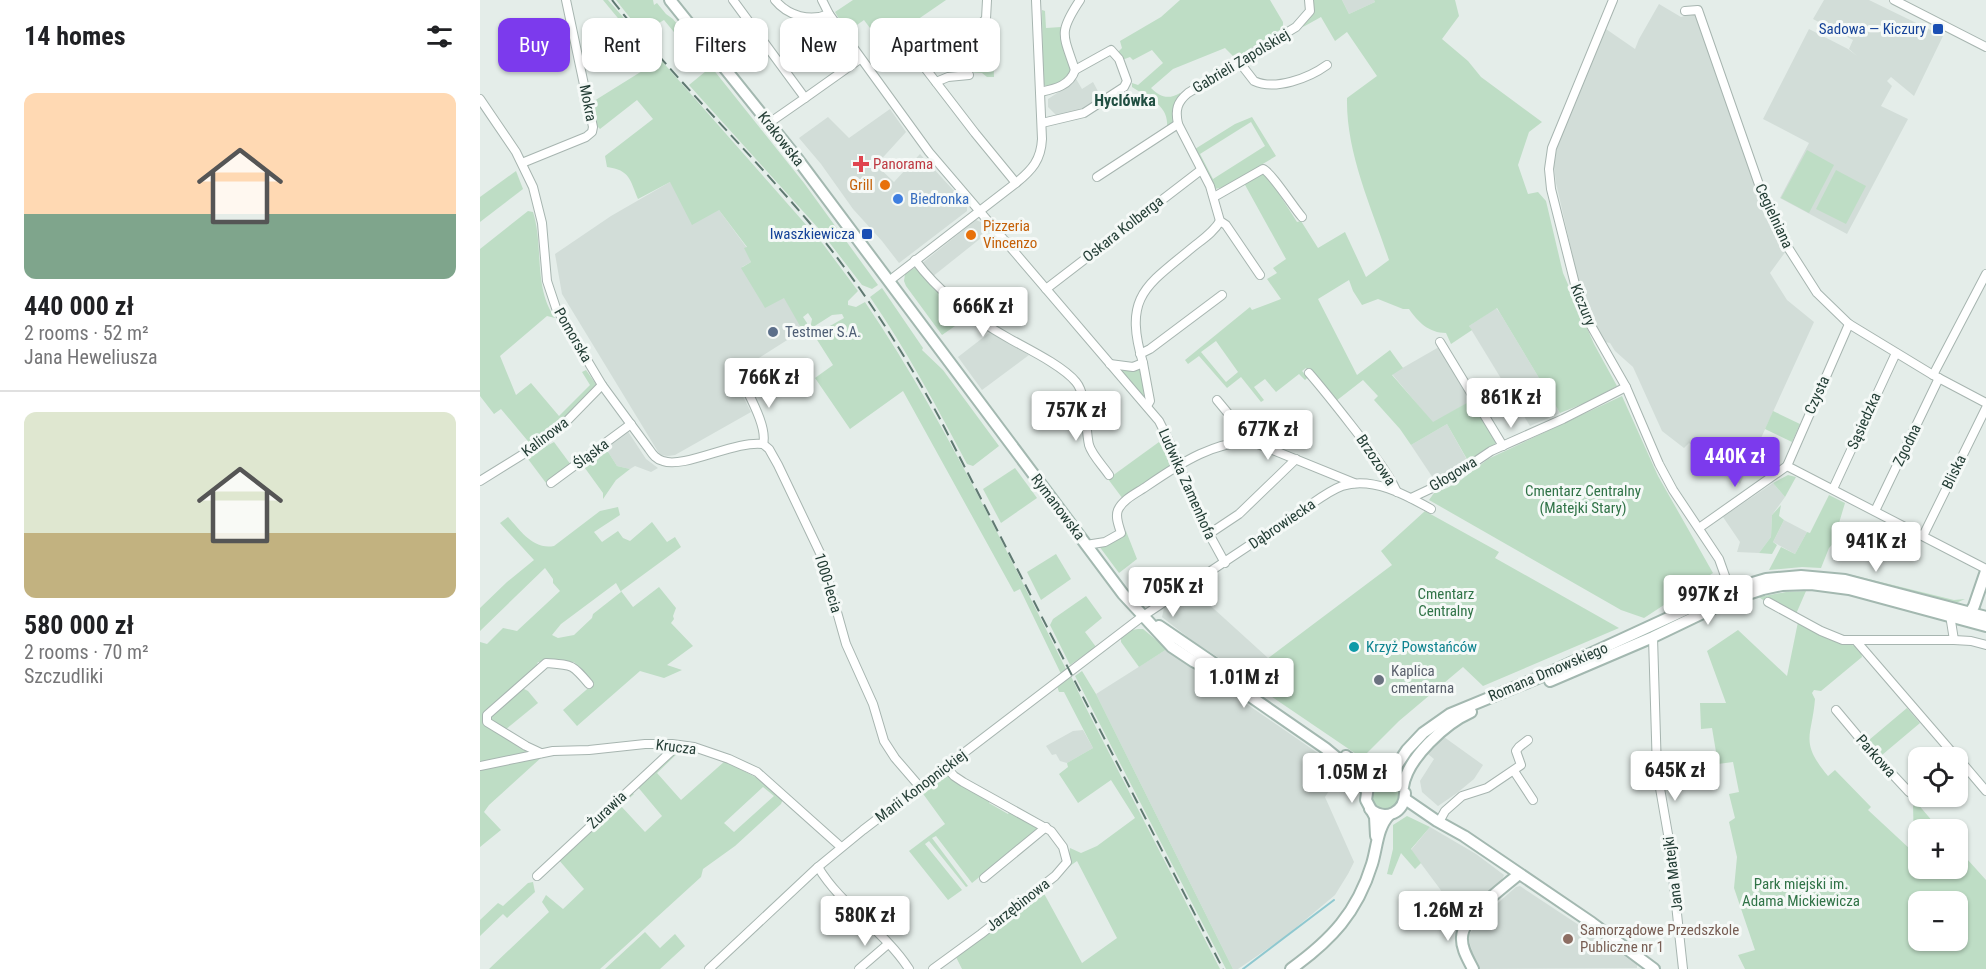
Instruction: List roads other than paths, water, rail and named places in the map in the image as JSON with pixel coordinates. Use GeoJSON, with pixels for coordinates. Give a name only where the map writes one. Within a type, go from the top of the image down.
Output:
{"type":"FeatureCollection","features":[{"type":"Feature","properties":{"kind":"main road","name":"Krakowska"},"geometry":{"type":"LineString","coordinates":[[670,0],[769,123],[889,280]]}},
{"type":"Feature","properties":{"kind":"main road","name":"Rymanowska"},"geometry":{"type":"LineString","coordinates":[[889,280],[1123,594],[1143,616],[1180,652],[1218,674],[1336,756],[1361,779],[1366,790]]}},
{"type":"Feature","properties":{"kind":"main road"},"geometry":{"type":"LineString","coordinates":[[1967,615],[1986,570]]}},
{"type":"Feature","properties":{"kind":"main road","name":"Romana Dmowskiego"},"geometry":{"type":"LineString","coordinates":[[1381,776],[1393,771],[1407,750],[1423,733],[1450,714],[1559,669],[1730,590],[1767,579],[1801,576],[1855,582],[1967,615],[1986,626]]}},
{"type":"Feature","properties":{"kind":"main road","name":"Romana Dmowskiego"},"geometry":{"type":"LineString","coordinates":[[1403,787],[1407,775],[1426,746],[1463,715],[1653,637],[1718,605],[1763,589],[1782,585],[1811,584],[1862,592],[1950,615],[1986,617]]}},
{"type":"Feature","properties":{"kind":"main road","name":"Rymanowska"},"geometry":{"type":"LineString","coordinates":[[1143,616],[1305,726],[1367,772],[1381,776]]}},
{"type":"Feature","properties":{"kind":"main road"},"geometry":{"type":"LineString","coordinates":[[1376,843],[1376,822],[1366,800],[1366,790],[1369,784],[1381,776],[1395,778],[1403,787],[1405,799],[1464,836],[1623,944],[1654,969]]}},
{"type":"Feature","properties":{"kind":"main road"},"geometry":{"type":"LineString","coordinates":[[1291,969],[1321,946],[1354,907],[1368,875],[1383,824],[1405,799]]}},
{"type":"Feature","properties":{"kind":"main road"},"geometry":{"type":"LineString","coordinates":[[1370,809],[1379,814],[1409,812],[1438,821]]}},
{"type":"Feature","properties":{"kind":"main road"},"geometry":{"type":"LineString","coordinates":[[1473,969],[1463,948],[1464,929],[1471,917],[1519,874]]}},
{"type":"Feature","properties":{"kind":"street","name":"Mokra"},"geometry":{"type":"LineString","coordinates":[[522,163],[586,137],[592,132],[593,127],[566,0]]}},
{"type":"Feature","properties":{"kind":"street"},"geometry":{"type":"LineString","coordinates":[[733,0],[805,99]]}},
{"type":"Feature","properties":{"kind":"street"},"geometry":{"type":"LineString","coordinates":[[775,0],[782,9],[812,19],[829,14]]}},
{"type":"Feature","properties":{"kind":"street","name":"Ludwika Zamenhofa"},"geometry":{"type":"LineString","coordinates":[[822,0],[829,14],[912,130],[1159,421],[1209,534],[1225,563]]}},
{"type":"Feature","properties":{"kind":"street"},"geometry":{"type":"LineString","coordinates":[[986,18],[987,0]]}},
{"type":"Feature","properties":{"kind":"street"},"geometry":{"type":"LineString","coordinates":[[889,280],[1016,183],[1038,161],[1041,153],[1041,123],[1036,0]]}},
{"type":"Feature","properties":{"kind":"street"},"geometry":{"type":"LineString","coordinates":[[1040,92],[1065,84],[1073,76],[1075,70],[1063,31],[1066,21],[1080,0]]}},
{"type":"Feature","properties":{"kind":"street","name":"Gabrieli Zapolskiej"},"geometry":{"type":"LineString","coordinates":[[1178,124],[1175,114],[1181,99],[1296,27],[1310,11],[1310,0]]}},
{"type":"Feature","properties":{"kind":"street","name":"Kiczury"},"geometry":{"type":"LineString","coordinates":[[1613,0],[1552,148],[1549,169],[1551,189],[1581,308],[1626,387],[1659,464],[1673,490],[1719,560],[1730,590]]}},
{"type":"Feature","properties":{"kind":"street"},"geometry":{"type":"LineString","coordinates":[[1894,0],[1986,47]]}},
{"type":"Feature","properties":{"kind":"street","name":"Cegielniana"},"geometry":{"type":"LineString","coordinates":[[1685,11],[1698,10],[1759,185],[1787,246],[1816,293],[1849,324],[1986,406]]}},
{"type":"Feature","properties":{"kind":"street"},"geometry":{"type":"LineString","coordinates":[[1041,123],[1084,113],[1127,84],[1119,59],[1112,50],[1075,70]]}},
{"type":"Feature","properties":{"kind":"street"},"geometry":{"type":"LineString","coordinates":[[769,123],[860,58]]}},
{"type":"Feature","properties":{"kind":"street"},"geometry":{"type":"LineString","coordinates":[[1240,63],[1254,81],[1268,84],[1297,81],[1327,65]]}},
{"type":"Feature","properties":{"kind":"street"},"geometry":{"type":"LineString","coordinates":[[928,72],[1016,183]]}},
{"type":"Feature","properties":{"kind":"street"},"geometry":{"type":"LineString","coordinates":[[936,82],[948,77],[969,75]]}},
{"type":"Feature","properties":{"kind":"street","name":"Pomorska"},"geometry":{"type":"LineString","coordinates":[[480,99],[512,144],[533,188],[539,206],[547,281],[553,300],[567,328],[602,385],[655,457],[668,462],[749,444],[763,444]]}},
{"type":"Feature","properties":{"kind":"street"},"geometry":{"type":"LineString","coordinates":[[1097,177],[1178,124],[1210,186],[1220,221],[1226,225],[1260,275]]}},
{"type":"Feature","properties":{"kind":"street"},"geometry":{"type":"LineString","coordinates":[[1214,197],[1263,169],[1272,177],[1302,217]]}},
{"type":"Feature","properties":{"kind":"street","name":"Oskara Kolberga"},"geometry":{"type":"LineString","coordinates":[[1046,289],[1201,170]]}},
{"type":"Feature","properties":{"kind":"street"},"geometry":{"type":"LineString","coordinates":[[1147,406],[1150,401],[1136,326],[1137,309],[1141,296],[1220,221]]}},
{"type":"Feature","properties":{"kind":"street"},"geometry":{"type":"LineString","coordinates":[[915,260],[934,284],[959,305],[1076,382],[1080,392],[1090,447],[1109,475]]}},
{"type":"Feature","properties":{"kind":"street"},"geometry":{"type":"LineString","coordinates":[[1936,377],[1986,274]]}},
{"type":"Feature","properties":{"kind":"street"},"geometry":{"type":"LineString","coordinates":[[1140,354],[1222,295]]}},
{"type":"Feature","properties":{"kind":"street","name":"Czysta"},"geometry":{"type":"LineString","coordinates":[[1787,466],[1849,324]]}},
{"type":"Feature","properties":{"kind":"street"},"geometry":{"type":"LineString","coordinates":[[1440,342],[1503,446]]}},
{"type":"Feature","properties":{"kind":"street","name":"Sąsiedzka"},"geometry":{"type":"LineString","coordinates":[[1833,489],[1896,353]]}},
{"type":"Feature","properties":{"kind":"street"},"geometry":{"type":"LineString","coordinates":[[1110,364],[1130,367],[1143,363]]}},
{"type":"Feature","properties":{"kind":"street","name":"Brzozowa"},"geometry":{"type":"LineString","coordinates":[[1309,374],[1376,457],[1397,492]]}},
{"type":"Feature","properties":{"kind":"street","name":"Zgodna"},"geometry":{"type":"LineString","coordinates":[[1875,511],[1936,377]]}},
{"type":"Feature","properties":{"kind":"street","name":"1000-lecia"},"geometry":{"type":"LineString","coordinates":[[741,378],[761,424],[764,434],[763,444],[769,449],[778,465],[821,555],[846,644],[873,704],[884,741],[920,788]]}},
{"type":"Feature","properties":{"kind":"street","name":"Kalinowa"},"geometry":{"type":"LineString","coordinates":[[480,482],[546,440],[561,428],[602,385]]}},
{"type":"Feature","properties":{"kind":"street","name":"Głogowa"},"geometry":{"type":"LineString","coordinates":[[1411,498],[1445,482],[1503,446],[1626,387]]}},
{"type":"Feature","properties":{"kind":"street"},"geometry":{"type":"LineString","coordinates":[[1217,400],[1236,423],[1246,441]]}},
{"type":"Feature","properties":{"kind":"street","name":"Bliska"},"geometry":{"type":"LineString","coordinates":[[1923,536],[1986,406]]}},
{"type":"Feature","properties":{"kind":"street","name":"Śląska"},"geometry":{"type":"LineString","coordinates":[[551,483],[631,424]]}},
{"type":"Feature","properties":{"kind":"street"},"geometry":{"type":"LineString","coordinates":[[1086,545],[1105,542],[1121,533],[1117,515],[1123,503],[1179,464],[1206,452],[1246,441],[1354,483],[1397,492],[1431,509]]}},
{"type":"Feature","properties":{"kind":"street"},"geometry":{"type":"LineString","coordinates":[[1209,534],[1239,514],[1296,459]]}},
{"type":"Feature","properties":{"kind":"street"},"geometry":{"type":"LineString","coordinates":[[1699,528],[1787,466],[1986,570]]}},
{"type":"Feature","properties":{"kind":"street","name":"Dąbrowiecka"},"geometry":{"type":"LineString","coordinates":[[1143,616],[1336,488],[1354,483]]}},
{"type":"Feature","properties":{"kind":"street","name":"Romana Dmowskiego"},"geometry":{"type":"LineString","coordinates":[[1718,605],[1726,598],[1730,590]]}},
{"type":"Feature","properties":{"kind":"street"},"geometry":{"type":"LineString","coordinates":[[1768,602],[1833,637],[1857,642],[1971,640],[1986,645]]}},
{"type":"Feature","properties":{"kind":"street"},"geometry":{"type":"LineString","coordinates":[[1950,615],[1954,640]]}},
{"type":"Feature","properties":{"kind":"street","name":"Marii Konopnickiej"},"geometry":{"type":"LineString","coordinates":[[709,969],[841,848],[1143,616]]}},
{"type":"Feature","properties":{"kind":"street","name":"Jana Matejki"},"geometry":{"type":"LineString","coordinates":[[1653,637],[1657,771],[1669,840],[1683,969]]}},
{"type":"Feature","properties":{"kind":"street"},"geometry":{"type":"LineString","coordinates":[[1857,642],[1946,747]]}},
{"type":"Feature","properties":{"kind":"street"},"geometry":{"type":"LineString","coordinates":[[541,753],[487,722],[487,715],[546,663],[567,664],[574,667],[589,684]]}},
{"type":"Feature","properties":{"kind":"street","name":"Parkowa"},"geometry":{"type":"LineString","coordinates":[[1836,710],[1908,791]]}},
{"type":"Feature","properties":{"kind":"street"},"geometry":{"type":"LineString","coordinates":[[1438,821],[1444,811],[1462,796],[1487,788],[1521,765],[1516,751],[1528,740]]}},
{"type":"Feature","properties":{"kind":"street","name":"Krucza"},"geometry":{"type":"LineString","coordinates":[[480,766],[541,753],[597,750],[645,744],[678,745],[707,752],[753,770],[766,779],[841,848]]}},
{"type":"Feature","properties":{"kind":"street","name":"Żurawia"},"geometry":{"type":"LineString","coordinates":[[537,876],[678,745]]}},
{"type":"Feature","properties":{"kind":"street","name":"Jarzębinowa"},"geometry":{"type":"LineString","coordinates":[[933,969],[981,934],[1064,867],[1067,862],[1066,852],[1059,839],[1046,827],[963,782],[946,767]]}},
{"type":"Feature","properties":{"kind":"street"},"geometry":{"type":"LineString","coordinates":[[1514,771],[1533,800]]}},
{"type":"Feature","properties":{"kind":"street"},"geometry":{"type":"LineString","coordinates":[[1968,771],[1986,791]]}},
{"type":"Feature","properties":{"kind":"street"},"geometry":{"type":"LineString","coordinates":[[984,878],[1046,827]]}},
{"type":"Feature","properties":{"kind":"street"},"geometry":{"type":"LineString","coordinates":[[818,867],[831,888],[888,944],[909,969]]}},
{"type":"Feature","properties":{"kind":"street"},"geometry":{"type":"LineString","coordinates":[[859,969],[888,944]]}},
{"type":"Feature","properties":{"kind":"waterway"},"geometry":{"type":"LineString","coordinates":[[1243,969],[1334,900]]}},
{"type":"Feature","properties":{"kind":"railway"},"geometry":{"type":"LineString","coordinates":[[612,0],[635,29],[808,221],[862,292],[910,366],[939,417],[1223,969]]}},
{"type":"Feature","properties":{"kind":"place","name":"Sadowa — Kiczury"},"geometry":{"type":"Point","coordinates":[1938,29]}},
{"type":"Feature","properties":{"kind":"place","name":"Panorama"},"geometry":{"type":"Point","coordinates":[861,164]}},
{"type":"Feature","properties":{"kind":"place","name":"Grill"},"geometry":{"type":"Point","coordinates":[885,185]}},
{"type":"Feature","properties":{"kind":"place","name":"Biedronka"},"geometry":{"type":"Point","coordinates":[898,199]}},
{"type":"Feature","properties":{"kind":"place","name":"Iwaszkiewicza"},"geometry":{"type":"Point","coordinates":[867,234]}},
{"type":"Feature","properties":{"kind":"place","name":"Pizzeria Vincenzo"},"geometry":{"type":"Point","coordinates":[971,235]}},
{"type":"Feature","properties":{"kind":"place","name":"Testmer S.A."},"geometry":{"type":"Point","coordinates":[773,332]}},
{"type":"Feature","properties":{"kind":"place","name":"Krzyż Powstańców"},"geometry":{"type":"Point","coordinates":[1354,647]}},
{"type":"Feature","properties":{"kind":"place","name":"Kaplica cmentarna"},"geometry":{"type":"Point","coordinates":[1379,680]}},
{"type":"Feature","properties":{"kind":"place","name":"Samorządowe Przedszkole Publiczne nr 1"},"geometry":{"type":"Point","coordinates":[1568,939]}},
{"type":"Feature","properties":{"kind":"district","name":"Hyclówka"},"geometry":{"type":"Point","coordinates":[1125,100]}},
{"type":"Feature","properties":{"kind":"park label","name":"Cmentarz Centralny (Matejki Stary)"},"geometry":{"type":"Point","coordinates":[1583,500]}},
{"type":"Feature","properties":{"kind":"park label","name":"Cmentarz Centralny"},"geometry":{"type":"Point","coordinates":[1446,602]}},
{"type":"Feature","properties":{"kind":"park label","name":"Park miejski im. Adama Mickiewicza"},"geometry":{"type":"Point","coordinates":[1801,892]}}]}
